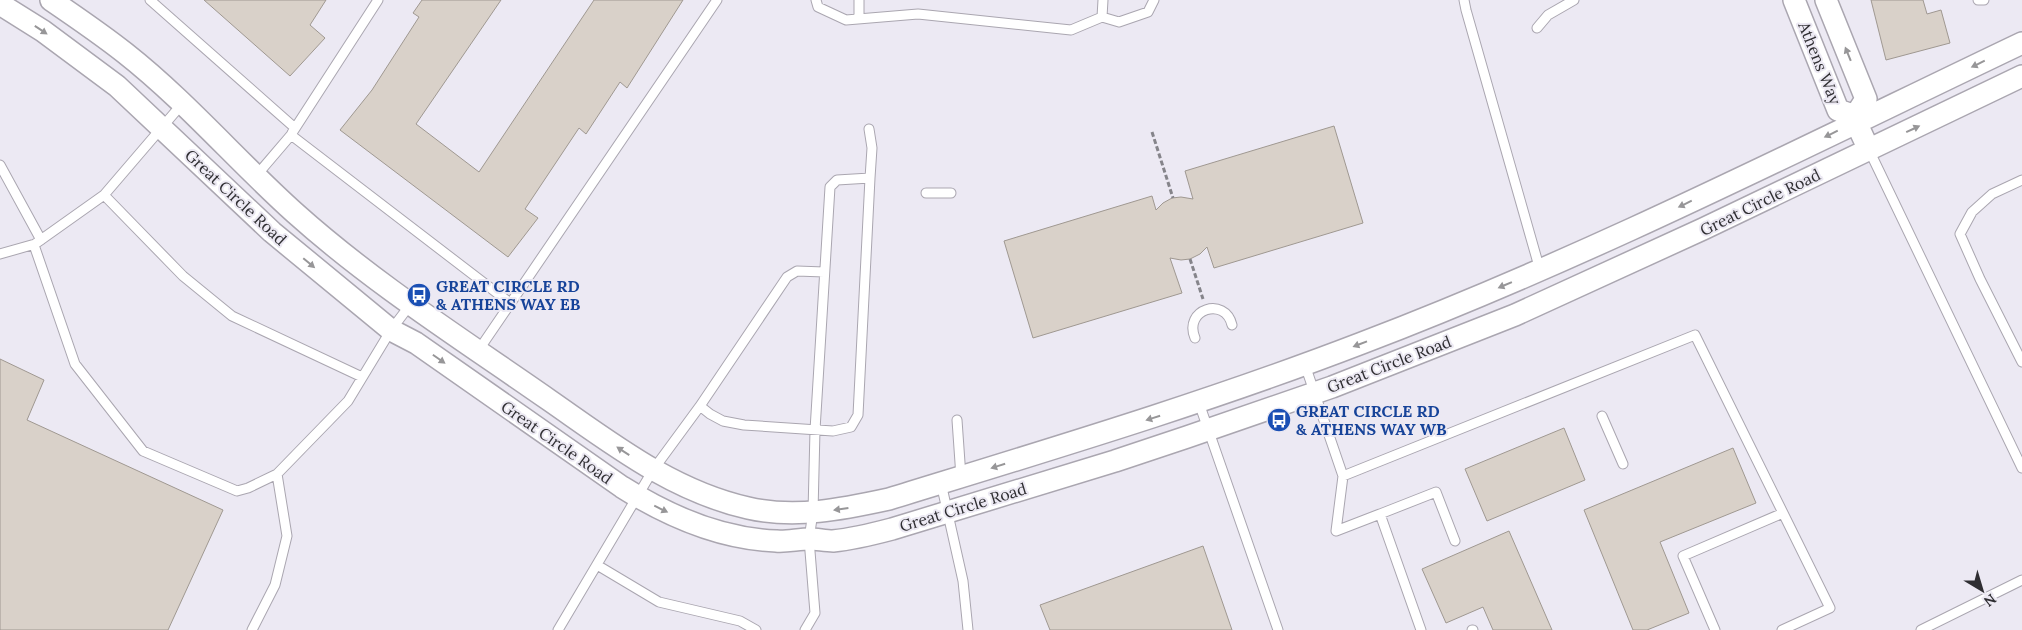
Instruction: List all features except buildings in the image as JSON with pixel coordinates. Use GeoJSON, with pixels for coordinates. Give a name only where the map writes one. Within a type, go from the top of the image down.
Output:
{"type":"FeatureCollection","features":[{"type":"Feature","properties":{"kind":"street","name":"Great Circle Road"},"geometry":{"type":"LineString","coordinates":[[50,0],[126,54],[182,104],[256,177],[335,246],[411,304],[613,444],[673,482],[723,502],[751,509],[813,512],[845,509],[889,499],[1200,403],[1396,330],[1540,270],[1660,216],[1856,119],[2022,43]]}},
{"type":"Feature","properties":{"kind":"street","name":"Athens Way"},"geometry":{"type":"LineString","coordinates":[[1794,0],[1838,110],[1856,119],[1866,99],[1826,0]]}},
{"type":"Feature","properties":{"kind":"street","name":"Great Circle Road"},"geometry":{"type":"LineString","coordinates":[[0,4],[43,31],[117,86],[272,232],[391,330],[416,343],[637,496],[686,521],[748,538],[776,541],[809,539],[831,541],[862,537],[1116,462],[1313,393],[1515,315],[1703,229],[2022,76]]}},
{"type":"Feature","properties":{"kind":"street"},"geometry":{"type":"LineString","coordinates":[[1856,119],[1869,150]]}},
{"type":"Feature","properties":{"kind":"lane"},"geometry":{"type":"LineString","coordinates":[[150,0],[293,132],[510,303]]}},
{"type":"Feature","properties":{"kind":"lane"},"geometry":{"type":"LineString","coordinates":[[256,177],[293,132],[378,0]]}},
{"type":"Feature","properties":{"kind":"lane"},"geometry":{"type":"LineString","coordinates":[[478,351],[717,0]]}},
{"type":"Feature","properties":{"kind":"lane"},"geometry":{"type":"LineString","coordinates":[[816,0],[818,7],[846,20],[918,14],[1071,30],[1102,18],[1119,22],[1148,12],[1154,0]]}},
{"type":"Feature","properties":{"kind":"lane"},"geometry":{"type":"LineString","coordinates":[[859,0],[859,19]]}},
{"type":"Feature","properties":{"kind":"lane"},"geometry":{"type":"LineString","coordinates":[[1102,18],[1103,0]]}},
{"type":"Feature","properties":{"kind":"lane"},"geometry":{"type":"LineString","coordinates":[[1464,0],[1540,270]]}},
{"type":"Feature","properties":{"kind":"lane"},"geometry":{"type":"LineString","coordinates":[[1537,28],[1548,15],[1574,0]]}},
{"type":"Feature","properties":{"kind":"lane"},"geometry":{"type":"LineString","coordinates":[[1978,0],[1984,0]]}},
{"type":"Feature","properties":{"kind":"lane"},"geometry":{"type":"LineString","coordinates":[[0,254],[37,243],[104,195],[182,104]]}},
{"type":"Feature","properties":{"kind":"lane"},"geometry":{"type":"LineString","coordinates":[[700,406],[723,421],[744,425],[833,431],[851,427],[858,415],[872,148],[868,129]]}},
{"type":"Feature","properties":{"kind":"lane"},"geometry":{"type":"LineString","coordinates":[[1869,150],[2022,468]]}},
{"type":"Feature","properties":{"kind":"lane"},"geometry":{"type":"LineString","coordinates":[[0,165],[37,243],[75,364],[143,451],[237,491],[248,488],[277,474],[348,400],[391,330],[411,304]]}},
{"type":"Feature","properties":{"kind":"lane"},"geometry":{"type":"LineString","coordinates":[[805,630],[815,613],[809,539],[813,512],[815,430],[830,187],[837,180],[870,178]]}},
{"type":"Feature","properties":{"kind":"lane"},"geometry":{"type":"LineString","coordinates":[[2022,180],[1992,194],[1972,212],[1960,234],[1980,279],[2022,362]]}},
{"type":"Feature","properties":{"kind":"lane"},"geometry":{"type":"LineString","coordinates":[[926,193],[951,193]]}},
{"type":"Feature","properties":{"kind":"lane"},"geometry":{"type":"LineString","coordinates":[[104,195],[183,276],[232,316],[362,377]]}},
{"type":"Feature","properties":{"kind":"lane"},"geometry":{"type":"LineString","coordinates":[[558,630],[653,470],[700,406],[787,277],[797,271],[824,272]]}},
{"type":"Feature","properties":{"kind":"lane"},"geometry":{"type":"LineString","coordinates":[[1195,338],[1192,330],[1194,321],[1198,314],[1206,309],[1214,308],[1223,312],[1228,316],[1232,325]]}},
{"type":"Feature","properties":{"kind":"lane"},"geometry":{"type":"LineString","coordinates":[[1343,476],[1695,335],[1830,608],[1782,630]]}},
{"type":"Feature","properties":{"kind":"lane"},"geometry":{"type":"LineString","coordinates":[[1305,364],[1313,393],[1343,476],[1336,531],[1436,492],[1455,541]]}},
{"type":"Feature","properties":{"kind":"lane"},"geometry":{"type":"LineString","coordinates":[[1200,403],[1278,630]]}},
{"type":"Feature","properties":{"kind":"lane"},"geometry":{"type":"LineString","coordinates":[[1602,416],[1623,464]]}},
{"type":"Feature","properties":{"kind":"lane"},"geometry":{"type":"LineString","coordinates":[[957,420],[948,512],[963,580],[968,630]]}},
{"type":"Feature","properties":{"kind":"lane"},"geometry":{"type":"LineString","coordinates":[[252,630],[275,584],[287,536],[277,474]]}},
{"type":"Feature","properties":{"kind":"lane"},"geometry":{"type":"LineString","coordinates":[[1715,630],[1683,556],[1783,513]]}},
{"type":"Feature","properties":{"kind":"lane"},"geometry":{"type":"LineString","coordinates":[[1380,514],[1421,630]]}},
{"type":"Feature","properties":{"kind":"lane"},"geometry":{"type":"LineString","coordinates":[[597,565],[659,602],[740,621],[756,630]]}},
{"type":"Feature","properties":{"kind":"lane"},"geometry":{"type":"LineString","coordinates":[[1921,630],[2022,580]]}},
{"type":"Feature","properties":{"kind":"path"},"geometry":{"type":"LineString","coordinates":[[1152,132],[1174,198]]}},
{"type":"Feature","properties":{"kind":"path"},"geometry":{"type":"LineString","coordinates":[[1190,259],[1206,309]]}},
{"type":"Feature","properties":{"kind":"place","name":"GREAT CIRCLE RD & ATHENS WAY EB"},"geometry":{"type":"Point","coordinates":[419,295]}},
{"type":"Feature","properties":{"kind":"place","name":"GREAT CIRCLE RD & ATHENS WAY WB"},"geometry":{"type":"Point","coordinates":[1279,420]}}]}
